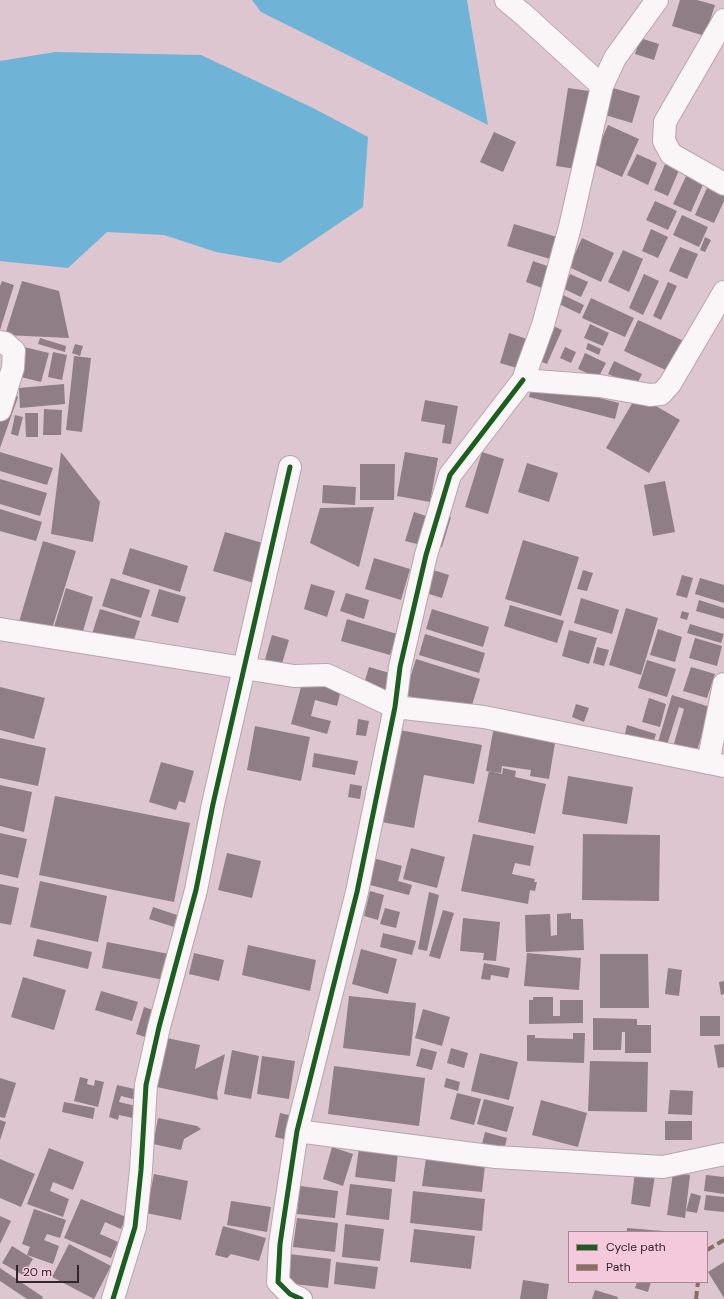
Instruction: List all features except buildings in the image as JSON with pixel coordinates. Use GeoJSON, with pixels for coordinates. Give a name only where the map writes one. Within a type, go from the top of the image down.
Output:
{"type":"FeatureCollection","features":[{"type":"Feature","properties":{"kind":"street"},"geometry":{"type":"LineString","coordinates":[[506,0],[602,86]]}},
{"type":"Feature","properties":{"kind":"street"},"geometry":{"type":"LineString","coordinates":[[301,1299],[290,1294],[278,1282],[280,1244],[297,1131],[357,892],[395,707],[400,667],[426,555],[450,475],[523,380],[543,325],[570,227],[602,86],[615,58],[657,0]]}},
{"type":"Feature","properties":{"kind":"street"},"geometry":{"type":"LineString","coordinates":[[724,20],[665,122],[664,141],[671,154],[724,184]]}},
{"type":"Feature","properties":{"kind":"street"},"geometry":{"type":"LineString","coordinates":[[523,380],[600,386],[650,395],[661,394],[670,384],[724,292]]}},
{"type":"Feature","properties":{"kind":"street"},"geometry":{"type":"LineString","coordinates":[[0,342],[5,343],[14,351],[13,368],[0,410]]}},
{"type":"Feature","properties":{"kind":"street"},"geometry":{"type":"LineString","coordinates":[[113,1299],[135,1227],[141,1170],[146,1084],[159,1027],[196,890],[213,804],[290,467]]}},
{"type":"Feature","properties":{"kind":"street"},"geometry":{"type":"LineString","coordinates":[[0,629],[294,676],[327,675],[395,707],[484,717],[716,764],[724,684]]}},
{"type":"Feature","properties":{"kind":"street"},"geometry":{"type":"LineString","coordinates":[[297,1131],[496,1157],[648,1167],[663,1167],[724,1154]]}},
{"type":"Feature","properties":{"kind":"water"},"geometry":{"type":"Polygon","coordinates":[[[252,0],[467,0],[488,125],[261,12],[252,0]]]}},
{"type":"Feature","properties":{"kind":"water"},"geometry":{"type":"Polygon","coordinates":[[[55,52],[201,55],[313,108],[368,137],[363,207],[280,263],[216,252],[164,235],[107,232],[68,268],[0,261],[0,61],[55,52]]]}},
{"type":"Feature","properties":{"kind":"marked path"},"geometry":{"type":"LineString","coordinates":[[708,1249],[724,1240]]}},
{"type":"Feature","properties":{"kind":"marked path"},"geometry":{"type":"LineString","coordinates":[[696,1299],[698,1283]]}},
{"type":"Feature","properties":{"kind":"cycle path"},"geometry":{"type":"LineString","coordinates":[[301,1299],[290,1294],[278,1282],[280,1244],[297,1131],[357,892],[395,707],[400,667],[426,555],[450,475],[523,380]]}},
{"type":"Feature","properties":{"kind":"cycle path"},"geometry":{"type":"LineString","coordinates":[[113,1299],[135,1227],[141,1170],[146,1085],[159,1027],[196,890],[213,804],[290,467]]}}]}
